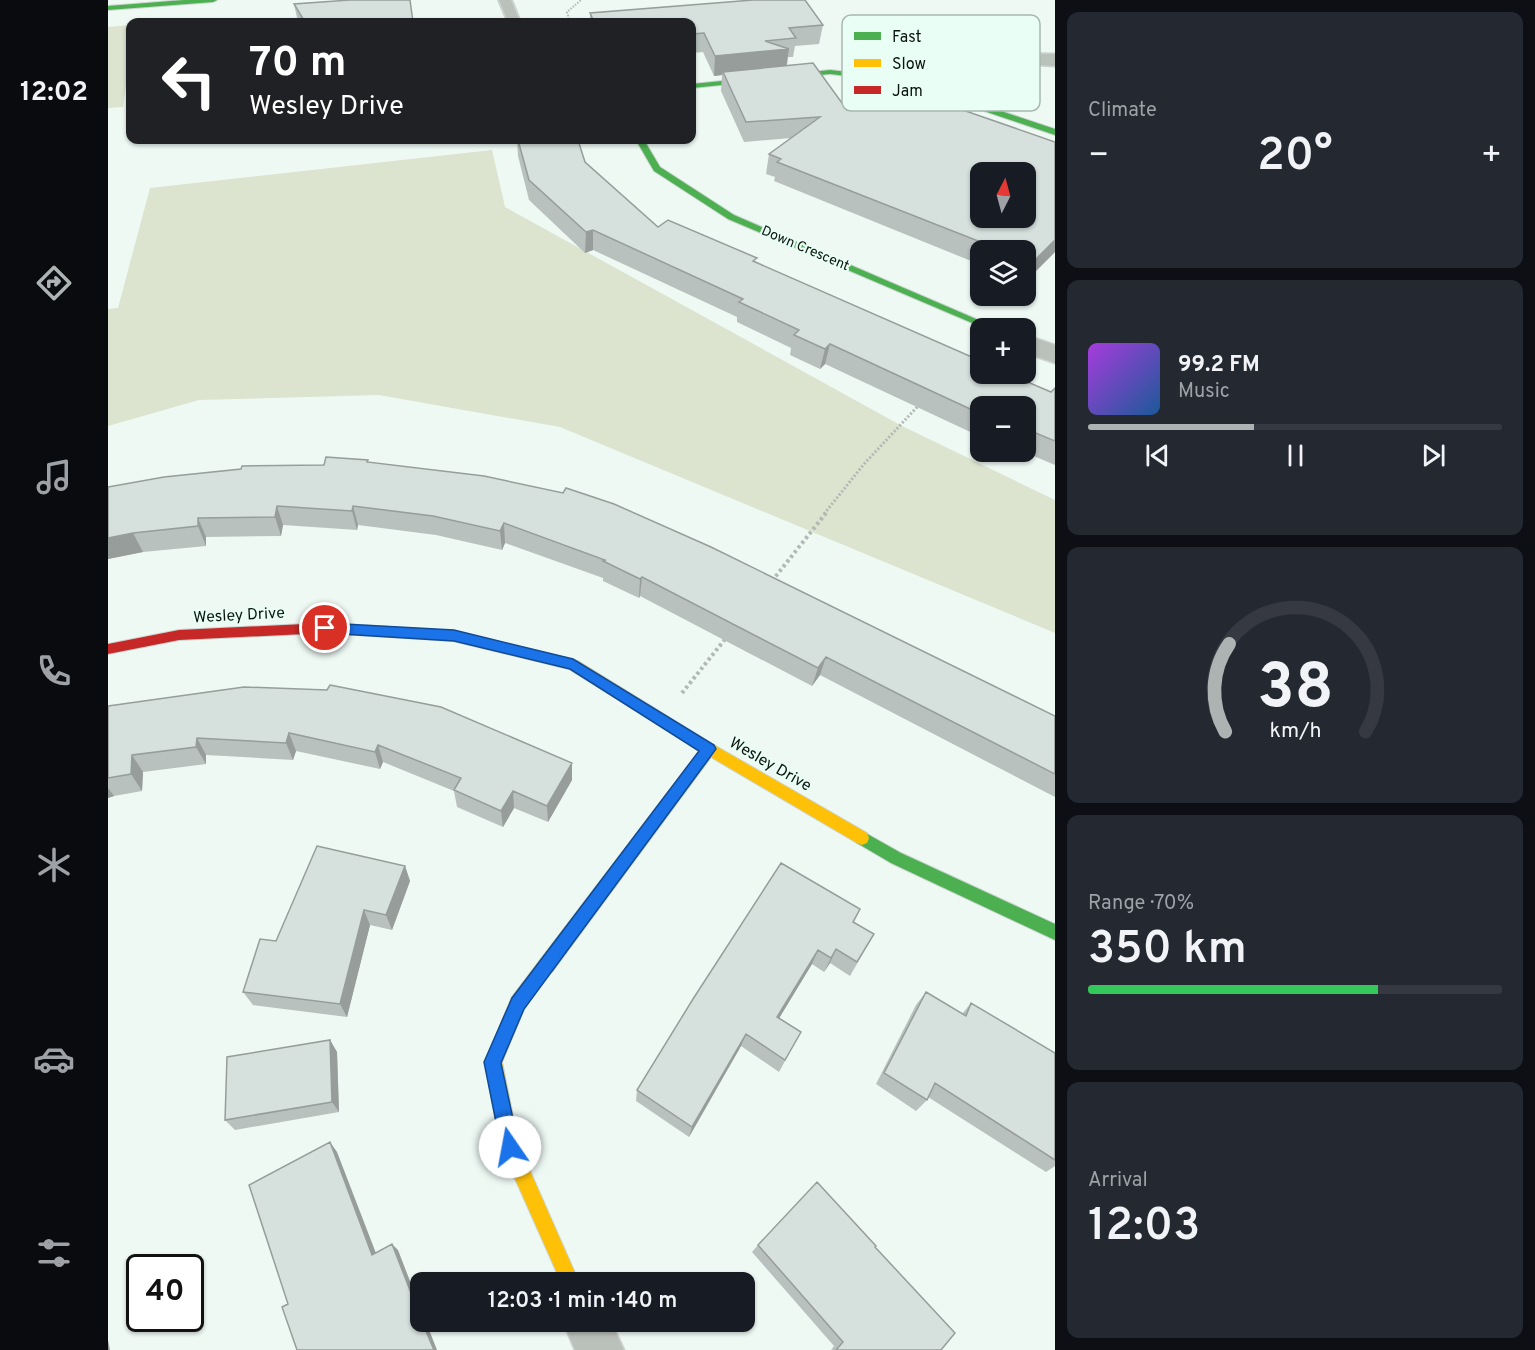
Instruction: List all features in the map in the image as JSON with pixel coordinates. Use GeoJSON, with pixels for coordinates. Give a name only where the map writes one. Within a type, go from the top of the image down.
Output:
{"type":"FeatureCollection","features":[{"type":"Feature","properties":{"kind":"street"},"geometry":{"type":"LineString","coordinates":[[108,8],[213,0]]}},
{"type":"Feature","properties":{"kind":"street"},"geometry":{"type":"LineString","coordinates":[[1040,60],[1055,60]]}},
{"type":"Feature","properties":{"kind":"street"},"geometry":{"type":"LineString","coordinates":[[696,86],[830,72],[842,73]]}},
{"type":"Feature","properties":{"kind":"street"},"geometry":{"type":"LineString","coordinates":[[995,111],[1055,132]]}},
{"type":"Feature","properties":{"kind":"street","name":"Down Crescent"},"geometry":{"type":"LineString","coordinates":[[642,144],[657,169],[731,217],[970,319]]}},
{"type":"Feature","properties":{"kind":"street"},"geometry":{"type":"LineString","coordinates":[[1036,347],[1055,355]]}},
{"type":"Feature","properties":{"kind":"street","name":"Wesley Drive"},"geometry":{"type":"LineString","coordinates":[[108,649],[179,635],[325,628],[454,636],[573,665],[709,749],[896,858],[1055,932]]}},
{"type":"Feature","properties":{"kind":"street"},"geometry":{"type":"LineString","coordinates":[[566,1272],[510,1147],[493,1062],[518,1003],[709,749]]}},
{"type":"Feature","properties":{"kind":"street"},"geometry":{"type":"LineString","coordinates":[[592,1332],[600,1350]]}},
{"type":"Feature","properties":{"kind":"lane"},"geometry":{"type":"LineString","coordinates":[[505,0],[512,18]]}},
{"type":"Feature","properties":{"kind":"path"},"geometry":{"type":"LineString","coordinates":[[569,18],[567,12],[582,2],[581,0]]}},
{"type":"Feature","properties":{"kind":"path"},"geometry":{"type":"LineString","coordinates":[[765,590],[864,464],[925,399]]}},
{"type":"Feature","properties":{"kind":"path"},"geometry":{"type":"LineString","coordinates":[[661,720],[728,636]]}},
{"type":"Feature","properties":{"kind":"green space"},"geometry":{"type":"Polygon","coordinates":[[[126,25],[126,86],[123,107],[108,108],[108,27],[126,25]]]}},
{"type":"Feature","properties":{"kind":"green space"},"geometry":{"type":"Polygon","coordinates":[[[492,150],[505,207],[902,426],[970,459],[970,462],[976,462],[1055,500],[1055,633],[560,427],[379,395],[199,400],[108,426],[108,309],[118,308],[150,188],[492,150]]]}},
{"type":"Feature","properties":{"kind":"building"},"geometry":{"type":"Polygon","coordinates":[[[350,0],[410,0],[412,18],[303,18],[294,4],[350,0]]]}},
{"type":"Feature","properties":{"kind":"building"},"geometry":{"type":"Polygon","coordinates":[[[753,0],[805,0],[823,25],[789,28],[796,38],[765,41],[789,49],[715,56],[704,33],[696,34],[696,18],[592,18],[590,13],[753,0]]]}},
{"type":"Feature","properties":{"kind":"building"},"geometry":{"type":"Polygon","coordinates":[[[813,63],[842,103],[842,111],[966,111],[1055,142],[1055,240],[1036,259],[1036,240],[976,240],[777,162],[781,159],[769,154],[820,117],[746,122],[723,72],[813,63]]]}},
{"type":"Feature","properties":{"kind":"building"},"geometry":{"type":"Polygon","coordinates":[[[519,144],[579,144],[585,162],[658,227],[668,220],[757,258],[753,261],[970,356],[970,384],[1032,384],[1051,392],[1055,388],[1055,441],[1036,433],[1036,396],[970,396],[970,409],[830,344],[825,349],[794,335],[799,330],[739,302],[743,299],[593,230],[586,232],[529,180],[519,144]]]}},
{"type":"Feature","properties":{"kind":"building"},"geometry":{"type":"Polygon","coordinates":[[[326,457],[368,460],[367,462],[484,476],[563,493],[566,488],[614,504],[711,547],[1055,716],[1055,774],[826,657],[818,668],[642,577],[640,579],[603,561],[605,560],[504,523],[500,531],[433,516],[353,506],[352,511],[277,506],[275,517],[198,518],[198,526],[108,538],[108,487],[164,477],[241,469],[242,466],[324,465],[326,457]]]}},
{"type":"Feature","properties":{"kind":"building"},"geometry":{"type":"Polygon","coordinates":[[[330,685],[441,707],[572,763],[547,806],[513,791],[501,811],[454,790],[461,778],[378,745],[375,752],[289,733],[286,743],[197,738],[196,747],[132,755],[131,774],[108,778],[108,706],[244,687],[327,690],[330,685]]]}},
{"type":"Feature","properties":{"kind":"building"},"geometry":{"type":"Polygon","coordinates":[[[317,846],[405,866],[386,915],[364,910],[340,1004],[243,992],[260,939],[276,941],[317,846]]]}},
{"type":"Feature","properties":{"kind":"building"},"geometry":{"type":"Polygon","coordinates":[[[781,863],[860,909],[853,922],[874,934],[857,962],[836,949],[831,958],[818,950],[777,1017],[801,1032],[785,1060],[746,1034],[692,1127],[637,1090],[781,863]]]}},
{"type":"Feature","properties":{"kind":"building"},"geometry":{"type":"Polygon","coordinates":[[[926,992],[966,1016],[971,1003],[1055,1053],[1055,1160],[935,1083],[927,1100],[884,1073],[926,992]]]}},
{"type":"Feature","properties":{"kind":"building"},"geometry":{"type":"Polygon","coordinates":[[[330,1040],[332,1102],[225,1120],[227,1057],[330,1040]]]}},
{"type":"Feature","properties":{"kind":"building"},"geometry":{"type":"Polygon","coordinates":[[[330,1142],[372,1255],[392,1244],[410,1290],[410,1332],[426,1332],[434,1350],[297,1350],[282,1307],[288,1304],[249,1185],[330,1142]]]}},
{"type":"Feature","properties":{"kind":"building"},"geometry":{"type":"Polygon","coordinates":[[[817,1182],[955,1333],[941,1350],[836,1350],[843,1342],[758,1245],[817,1182]]]}},
{"type":"Feature","properties":{"kind":"traffic: fast"},"geometry":{"type":"LineString","coordinates":[[108,8],[213,0]]}},
{"type":"Feature","properties":{"kind":"traffic: fast"},"geometry":{"type":"LineString","coordinates":[[696,86],[830,72],[842,73]]}},
{"type":"Feature","properties":{"kind":"traffic: fast"},"geometry":{"type":"LineString","coordinates":[[992,111],[1055,132]]}},
{"type":"Feature","properties":{"kind":"traffic: fast"},"geometry":{"type":"LineString","coordinates":[[642,144],[657,169],[731,217],[970,319]]}},
{"type":"Feature","properties":{"kind":"traffic: fast"},"geometry":{"type":"LineString","coordinates":[[546,966],[709,749]]}},
{"type":"Feature","properties":{"kind":"traffic: fast"},"geometry":{"type":"LineString","coordinates":[[862,838],[896,858],[1055,932]]}},
{"type":"Feature","properties":{"kind":"traffic: slow"},"geometry":{"type":"LineString","coordinates":[[454,636],[573,665],[709,749],[862,838]]}},
{"type":"Feature","properties":{"kind":"traffic: slow"},"geometry":{"type":"LineString","coordinates":[[546,966],[518,1003],[493,1062],[510,1147],[566,1272]]}},
{"type":"Feature","properties":{"kind":"traffic: jam"},"geometry":{"type":"LineString","coordinates":[[108,649],[179,635],[325,628],[454,636]]}},
{"type":"Feature","properties":{"kind":"route"},"geometry":{"type":"LineString","coordinates":[[325,628],[454,636],[573,665],[709,749],[518,1003],[493,1062],[510,1147]]}}]}
